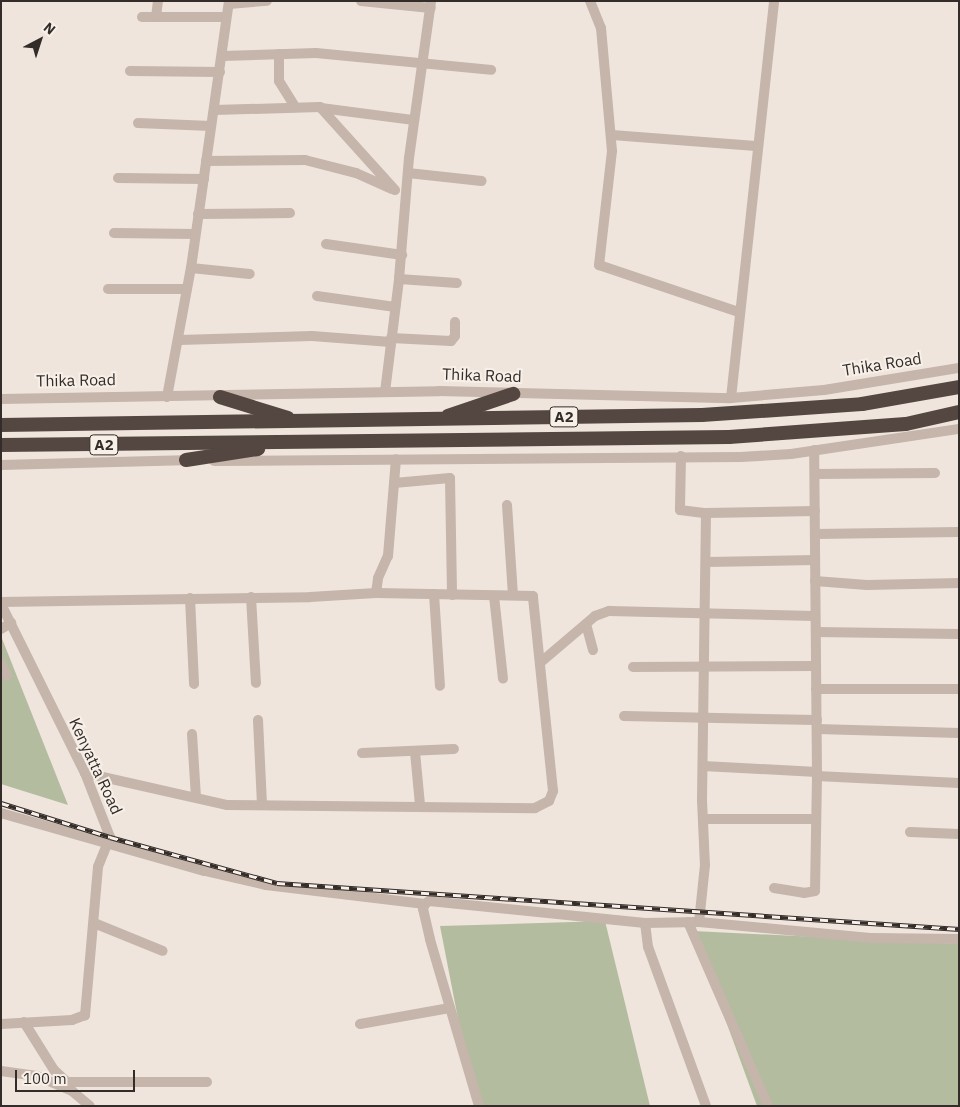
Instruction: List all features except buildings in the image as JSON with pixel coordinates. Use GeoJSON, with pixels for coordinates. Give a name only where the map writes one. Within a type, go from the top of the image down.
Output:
{"type":"FeatureCollection","features":[{"type":"Feature","properties":{"kind":"highway","name":"A2"},"geometry":{"type":"LineString","coordinates":[[1,425],[702,415],[862,404],[959,387]]}},
{"type":"Feature","properties":{"kind":"highway"},"geometry":{"type":"LineString","coordinates":[[441,419],[513,394]]}},
{"type":"Feature","properties":{"kind":"highway"},"geometry":{"type":"LineString","coordinates":[[220,397],[301,421]]}},
{"type":"Feature","properties":{"kind":"highway","name":"A2"},"geometry":{"type":"LineString","coordinates":[[1,446],[729,437],[906,424],[959,412]]}},
{"type":"Feature","properties":{"kind":"highway"},"geometry":{"type":"LineString","coordinates":[[186,460],[295,441]]}},
{"type":"Feature","properties":{"kind":"street"},"geometry":{"type":"LineString","coordinates":[[156,17],[158,1]]}},
{"type":"Feature","properties":{"kind":"street"},"geometry":{"type":"LineString","coordinates":[[167,397],[179,340],[229,3],[267,1]]}},
{"type":"Feature","properties":{"kind":"street"},"geometry":{"type":"LineString","coordinates":[[361,1],[431,5],[414,120],[402,255],[385,392]]}},
{"type":"Feature","properties":{"kind":"street"},"geometry":{"type":"LineString","coordinates":[[590,1],[602,28],[612,134],[612,161],[599,265],[739,312]]}},
{"type":"Feature","properties":{"kind":"street"},"geometry":{"type":"LineString","coordinates":[[732,398],[756,146],[774,1]]}},
{"type":"Feature","properties":{"kind":"street"},"geometry":{"type":"LineString","coordinates":[[142,17],[226,17]]}},
{"type":"Feature","properties":{"kind":"street"},"geometry":{"type":"LineString","coordinates":[[222,56],[279,54],[422,61],[491,70]]}},
{"type":"Feature","properties":{"kind":"street"},"geometry":{"type":"LineString","coordinates":[[279,54],[278,81],[295,107]]}},
{"type":"Feature","properties":{"kind":"street"},"geometry":{"type":"LineString","coordinates":[[130,71],[220,72]]}},
{"type":"Feature","properties":{"kind":"street"},"geometry":{"type":"LineString","coordinates":[[214,110],[320,108],[414,120]]}},
{"type":"Feature","properties":{"kind":"street"},"geometry":{"type":"LineString","coordinates":[[320,108],[395,190]]}},
{"type":"Feature","properties":{"kind":"street"},"geometry":{"type":"LineString","coordinates":[[138,123],[211,126]]}},
{"type":"Feature","properties":{"kind":"street"},"geometry":{"type":"LineString","coordinates":[[612,134],[756,146]]}},
{"type":"Feature","properties":{"kind":"street"},"geometry":{"type":"LineString","coordinates":[[206,161],[305,160],[356,173],[406,196]]}},
{"type":"Feature","properties":{"kind":"street"},"geometry":{"type":"LineString","coordinates":[[408,173],[482,181]]}},
{"type":"Feature","properties":{"kind":"street"},"geometry":{"type":"LineString","coordinates":[[118,178],[204,179]]}},
{"type":"Feature","properties":{"kind":"street"},"geometry":{"type":"LineString","coordinates":[[198,214],[290,213]]}},
{"type":"Feature","properties":{"kind":"street"},"geometry":{"type":"LineString","coordinates":[[114,233],[195,234]]}},
{"type":"Feature","properties":{"kind":"street"},"geometry":{"type":"LineString","coordinates":[[326,244],[402,255]]}},
{"type":"Feature","properties":{"kind":"street"},"geometry":{"type":"LineString","coordinates":[[190,268],[250,274]]}},
{"type":"Feature","properties":{"kind":"street"},"geometry":{"type":"LineString","coordinates":[[399,280],[457,283]]}},
{"type":"Feature","properties":{"kind":"street"},"geometry":{"type":"LineString","coordinates":[[108,288],[187,289]]}},
{"type":"Feature","properties":{"kind":"street"},"geometry":{"type":"LineString","coordinates":[[317,296],[395,307]]}},
{"type":"Feature","properties":{"kind":"street"},"geometry":{"type":"LineString","coordinates":[[179,340],[312,336],[451,341],[455,336],[455,322]]}},
{"type":"Feature","properties":{"kind":"street","name":"Thika Road"},"geometry":{"type":"LineString","coordinates":[[1,398],[220,397],[385,392],[663,394],[732,398],[824,390],[959,368]]}},
{"type":"Feature","properties":{"kind":"street"},"geometry":{"type":"LineString","coordinates":[[1,465],[186,460],[741,457],[814,450],[959,429]]}},
{"type":"Feature","properties":{"kind":"street"},"geometry":{"type":"LineString","coordinates":[[774,888],[804,893],[814,891],[817,724],[814,450]]}},
{"type":"Feature","properties":{"kind":"street"},"geometry":{"type":"LineString","coordinates":[[681,456],[680,510],[706,513],[815,511]]}},
{"type":"Feature","properties":{"kind":"street"},"geometry":{"type":"LineString","coordinates":[[376,593],[378,578],[388,556],[396,459]]}},
{"type":"Feature","properties":{"kind":"street"},"geometry":{"type":"LineString","coordinates":[[815,474],[935,473]]}},
{"type":"Feature","properties":{"kind":"street"},"geometry":{"type":"LineString","coordinates":[[394,483],[450,478],[452,595]]}},
{"type":"Feature","properties":{"kind":"street"},"geometry":{"type":"LineString","coordinates":[[507,505],[513,595]]}},
{"type":"Feature","properties":{"kind":"street"},"geometry":{"type":"LineString","coordinates":[[699,922],[705,865],[703,766],[707,612],[706,513]]}},
{"type":"Feature","properties":{"kind":"street"},"geometry":{"type":"LineString","coordinates":[[815,534],[959,532]]}},
{"type":"Feature","properties":{"kind":"street"},"geometry":{"type":"LineString","coordinates":[[706,562],[815,560]]}},
{"type":"Feature","properties":{"kind":"street"},"geometry":{"type":"LineString","coordinates":[[815,581],[867,585],[959,583]]}},
{"type":"Feature","properties":{"kind":"street"},"geometry":{"type":"LineString","coordinates":[[1,603],[376,593],[533,596],[553,791],[550,801],[535,808],[420,805],[228,805],[85,773]]}},
{"type":"Feature","properties":{"kind":"street"},"geometry":{"type":"LineString","coordinates":[[434,594],[440,686]]}},
{"type":"Feature","properties":{"kind":"street"},"geometry":{"type":"LineString","coordinates":[[494,596],[503,679]]}},
{"type":"Feature","properties":{"kind":"street"},"geometry":{"type":"LineString","coordinates":[[251,597],[256,683]]}},
{"type":"Feature","properties":{"kind":"street"},"geometry":{"type":"LineString","coordinates":[[190,598],[194,684]]}},
{"type":"Feature","properties":{"kind":"street","name":"Kenyatta Road"},"geometry":{"type":"LineString","coordinates":[[1,603],[85,773],[108,828],[107,841],[98,867],[85,1015],[72,1020],[1,1024]]}},
{"type":"Feature","properties":{"kind":"street"},"geometry":{"type":"LineString","coordinates":[[541,662],[586,624],[609,610],[815,616]]}},
{"type":"Feature","properties":{"kind":"street"},"geometry":{"type":"LineString","coordinates":[[1,629],[11,623]]}},
{"type":"Feature","properties":{"kind":"street"},"geometry":{"type":"LineString","coordinates":[[586,624],[592,650]]}},
{"type":"Feature","properties":{"kind":"street"},"geometry":{"type":"LineString","coordinates":[[816,632],[959,634]]}},
{"type":"Feature","properties":{"kind":"street"},"geometry":{"type":"LineString","coordinates":[[1,664],[7,676]]}},
{"type":"Feature","properties":{"kind":"street"},"geometry":{"type":"LineString","coordinates":[[633,667],[705,665],[816,666]]}},
{"type":"Feature","properties":{"kind":"street"},"geometry":{"type":"LineString","coordinates":[[816,689],[959,689]]}},
{"type":"Feature","properties":{"kind":"street"},"geometry":{"type":"LineString","coordinates":[[624,716],[704,718],[959,733]]}},
{"type":"Feature","properties":{"kind":"street"},"geometry":{"type":"LineString","coordinates":[[258,720],[262,806]]}},
{"type":"Feature","properties":{"kind":"street"},"geometry":{"type":"LineString","coordinates":[[192,734],[196,798]]}},
{"type":"Feature","properties":{"kind":"street"},"geometry":{"type":"LineString","coordinates":[[362,753],[454,749]]}},
{"type":"Feature","properties":{"kind":"street"},"geometry":{"type":"LineString","coordinates":[[415,752],[420,805]]}},
{"type":"Feature","properties":{"kind":"street"},"geometry":{"type":"LineString","coordinates":[[703,766],[959,783]]}},
{"type":"Feature","properties":{"kind":"street"},"geometry":{"type":"LineString","coordinates":[[1,813],[107,841],[205,871],[266,885],[425,904],[429,901],[645,923],[699,922],[870,938],[959,939]]}},
{"type":"Feature","properties":{"kind":"street"},"geometry":{"type":"LineString","coordinates":[[703,819],[814,819]]}},
{"type":"Feature","properties":{"kind":"street"},"geometry":{"type":"LineString","coordinates":[[910,832],[959,834]]}},
{"type":"Feature","properties":{"kind":"street"},"geometry":{"type":"LineString","coordinates":[[425,904],[424,914],[479,1106]]}},
{"type":"Feature","properties":{"kind":"street"},"geometry":{"type":"LineString","coordinates":[[688,922],[768,1106]]}},
{"type":"Feature","properties":{"kind":"street"},"geometry":{"type":"LineString","coordinates":[[94,923],[163,951]]}},
{"type":"Feature","properties":{"kind":"street"},"geometry":{"type":"LineString","coordinates":[[645,923],[648,947],[706,1106]]}},
{"type":"Feature","properties":{"kind":"street"},"geometry":{"type":"LineString","coordinates":[[360,1024],[450,1008]]}},
{"type":"Feature","properties":{"kind":"street"},"geometry":{"type":"LineString","coordinates":[[24,1022],[54,1070],[67,1082],[206,1082]]}},
{"type":"Feature","properties":{"kind":"street"},"geometry":{"type":"LineString","coordinates":[[1,1071],[37,1076],[72,1091],[90,1106]]}},
{"type":"Feature","properties":{"kind":"green space"},"geometry":{"type":"Polygon","coordinates":[[[1,636],[68,805],[1,784],[1,636]]]}},
{"type":"Feature","properties":{"kind":"green space"},"geometry":{"type":"Polygon","coordinates":[[[605,921],[650,1106],[475,1106],[440,926],[605,921]]]}},
{"type":"Feature","properties":{"kind":"green space"},"geometry":{"type":"Polygon","coordinates":[[[693,931],[959,944],[959,1106],[757,1106],[693,931]]]}},
{"type":"Feature","properties":{"kind":"railway"},"geometry":{"type":"LineString","coordinates":[[1,803],[110,837],[277,883],[959,929]]}}]}
